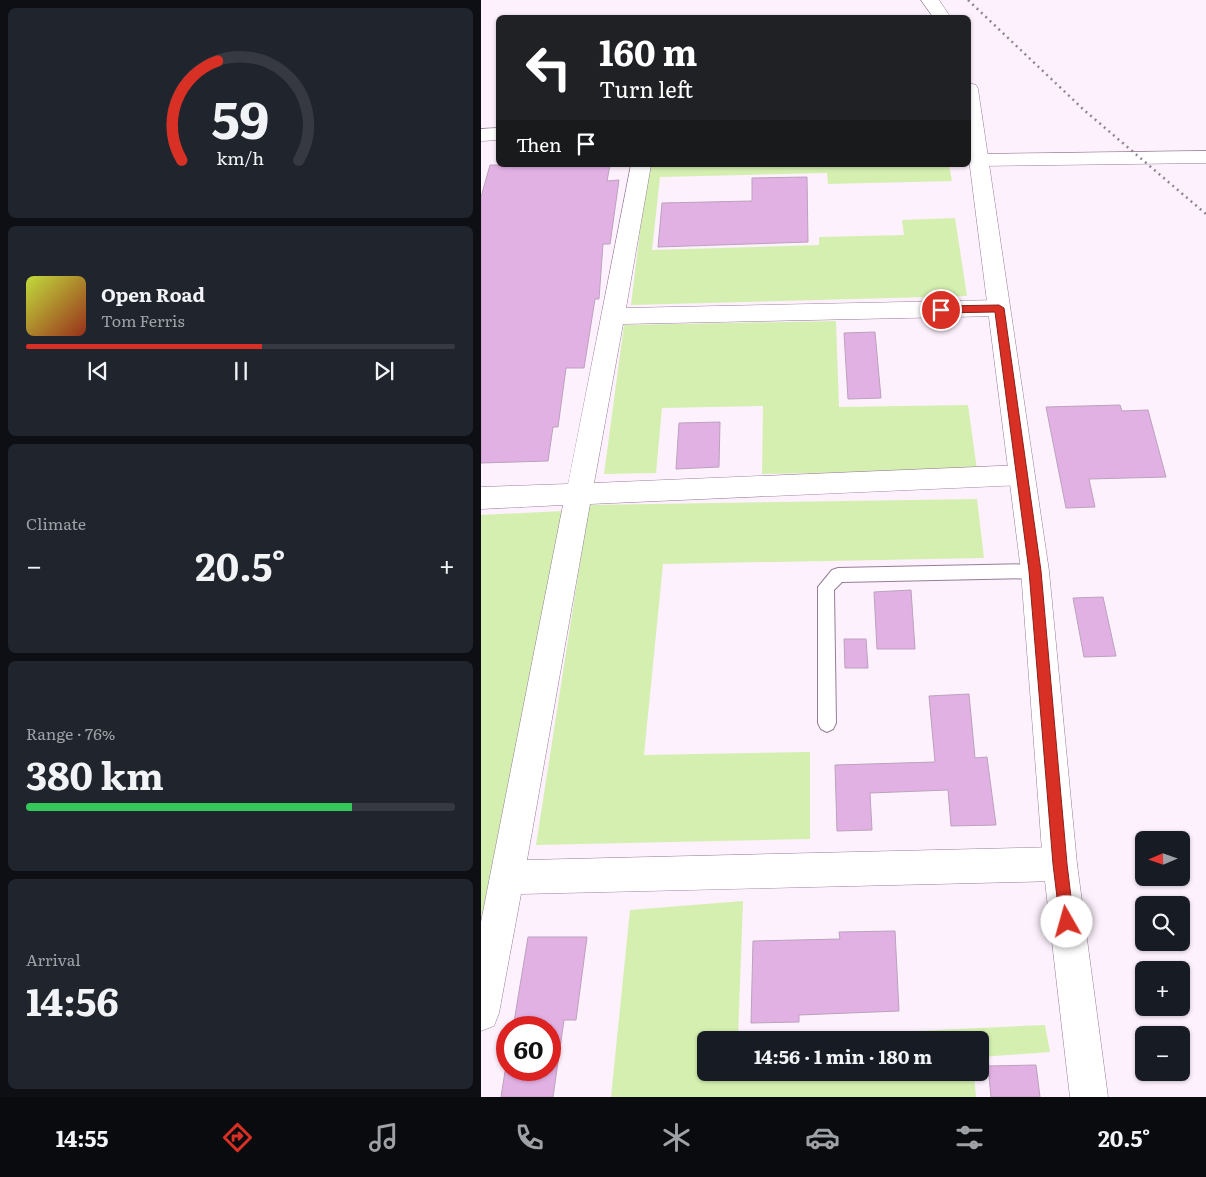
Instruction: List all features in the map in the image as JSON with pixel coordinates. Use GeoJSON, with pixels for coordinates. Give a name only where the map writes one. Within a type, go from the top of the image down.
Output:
{"type":"FeatureCollection","features":[{"type":"Feature","properties":{"kind":"street"},"geometry":{"type":"LineString","coordinates":[[930,0],[941,15]]}},
{"type":"Feature","properties":{"kind":"street"},"geometry":{"type":"LineString","coordinates":[[971,115],[1035,571],[1060,864],[1089,1097]]}},
{"type":"Feature","properties":{"kind":"street"},"geometry":{"type":"LineString","coordinates":[[481,135],[496,134]]}},
{"type":"Feature","properties":{"kind":"street"},"geometry":{"type":"LineString","coordinates":[[978,160],[1206,157]]}},
{"type":"Feature","properties":{"kind":"street"},"geometry":{"type":"LineString","coordinates":[[481,1012],[641,167]]}},
{"type":"Feature","properties":{"kind":"street"},"geometry":{"type":"LineString","coordinates":[[613,316],[999,308]]}},
{"type":"Feature","properties":{"kind":"street"},"geometry":{"type":"LineString","coordinates":[[481,498],[1022,475]]}},
{"type":"Feature","properties":{"kind":"street"},"geometry":{"type":"LineString","coordinates":[[507,878],[1060,864]]}},
{"type":"Feature","properties":{"kind":"lane"},"geometry":{"type":"LineString","coordinates":[[827,723],[826,588],[838,575],[1035,571]]}},
{"type":"Feature","properties":{"kind":"green space"},"geometry":{"type":"Polygon","coordinates":[[[648,167],[949,167],[952,181],[828,184],[827,173],[660,177],[652,250],[819,245],[819,237],[904,235],[902,220],[955,218],[967,296],[631,305],[648,167]]]}},
{"type":"Feature","properties":{"kind":"green space"},"geometry":{"type":"Polygon","coordinates":[[[836,321],[839,407],[968,405],[977,470],[762,474],[763,406],[662,408],[656,473],[604,474],[624,325],[836,321]]]}},
{"type":"Feature","properties":{"kind":"green space"},"geometry":{"type":"Polygon","coordinates":[[[977,499],[984,558],[663,564],[644,755],[810,752],[810,839],[536,845],[589,505],[977,499]]]}},
{"type":"Feature","properties":{"kind":"green space"},"geometry":{"type":"Polygon","coordinates":[[[563,511],[481,944],[481,515],[563,511]]]}},
{"type":"Feature","properties":{"kind":"green space"},"geometry":{"type":"Polygon","coordinates":[[[743,901],[738,1031],[697,1031],[697,1081],[975,1081],[976,1097],[611,1097],[630,910],[743,901]]]}},
{"type":"Feature","properties":{"kind":"green space"},"geometry":{"type":"Polygon","coordinates":[[[1045,1025],[1050,1052],[989,1056],[989,1031],[913,1031],[1045,1025]]]}},
{"type":"Feature","properties":{"kind":"building"},"geometry":{"type":"Polygon","coordinates":[[[490,165],[496,165],[496,167],[610,167],[607,181],[619,180],[610,244],[603,244],[599,299],[595,299],[584,368],[566,368],[558,427],[553,427],[548,461],[481,463],[481,197],[490,165]]]}},
{"type":"Feature","properties":{"kind":"building"},"geometry":{"type":"Polygon","coordinates":[[[807,177],[808,242],[658,247],[662,203],[752,201],[752,178],[807,177]]]}},
{"type":"Feature","properties":{"kind":"building"},"geometry":{"type":"Polygon","coordinates":[[[875,332],[881,398],[848,399],[844,333],[875,332]]]}},
{"type":"Feature","properties":{"kind":"building"},"geometry":{"type":"Polygon","coordinates":[[[1120,405],[1122,411],[1148,410],[1166,477],[1089,479],[1095,507],[1066,508],[1046,407],[1120,405]]]}},
{"type":"Feature","properties":{"kind":"building"},"geometry":{"type":"Polygon","coordinates":[[[720,422],[719,467],[676,469],[679,423],[720,422]]]}},
{"type":"Feature","properties":{"kind":"building"},"geometry":{"type":"Polygon","coordinates":[[[911,590],[915,649],[877,649],[874,592],[911,590]]]}},
{"type":"Feature","properties":{"kind":"building"},"geometry":{"type":"Polygon","coordinates":[[[1103,597],[1116,656],[1084,657],[1073,598],[1103,597]]]}},
{"type":"Feature","properties":{"kind":"building"},"geometry":{"type":"Polygon","coordinates":[[[844,639],[866,639],[868,668],[845,668],[844,639]]]}},
{"type":"Feature","properties":{"kind":"building"},"geometry":{"type":"Polygon","coordinates":[[[969,694],[975,758],[987,757],[996,825],[951,826],[948,790],[870,793],[872,830],[837,831],[835,765],[935,762],[929,696],[969,694]]]}},
{"type":"Feature","properties":{"kind":"building"},"geometry":{"type":"Polygon","coordinates":[[[895,931],[899,1011],[799,1015],[799,1022],[751,1023],[753,941],[840,939],[839,932],[895,931]]]}},
{"type":"Feature","properties":{"kind":"building"},"geometry":{"type":"Polygon","coordinates":[[[528,937],[587,937],[576,1020],[564,1020],[561,1041],[561,1016],[515,1016],[528,937]]]}},
{"type":"Feature","properties":{"kind":"building"},"geometry":{"type":"Polygon","coordinates":[[[1036,1065],[1040,1097],[991,1097],[989,1066],[1036,1065]]]}},
{"type":"Feature","properties":{"kind":"building"},"geometry":{"type":"Polygon","coordinates":[[[504,1081],[555,1081],[553,1097],[501,1097],[504,1081]]]}},
{"type":"Feature","properties":{"kind":"railway"},"geometry":{"type":"LineString","coordinates":[[968,0],[1084,110],[1206,214]]}},
{"type":"Feature","properties":{"kind":"route"},"geometry":{"type":"LineString","coordinates":[[941,310],[999,308],[1035,571],[1060,864],[1067,922]]}}]}
